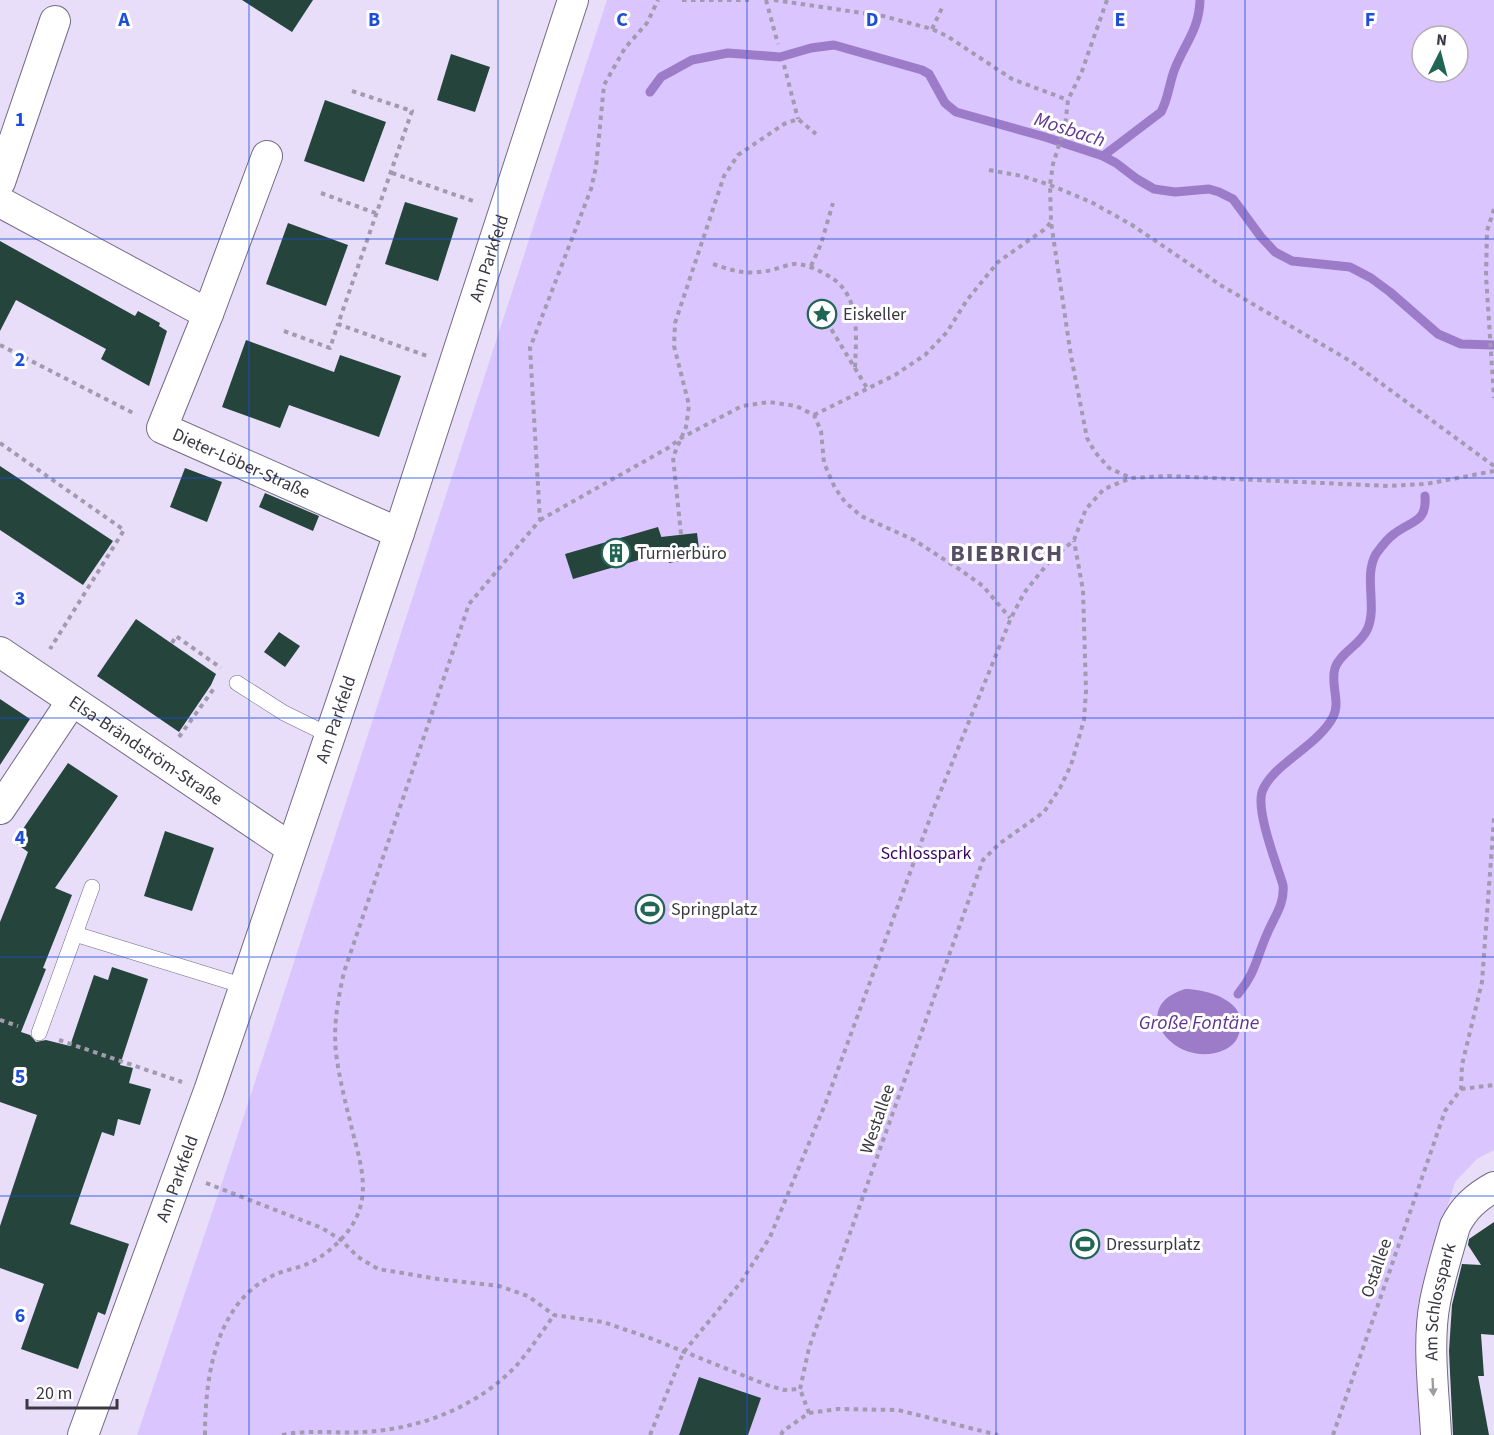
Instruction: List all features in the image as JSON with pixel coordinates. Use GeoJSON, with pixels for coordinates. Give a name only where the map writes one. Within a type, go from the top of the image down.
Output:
{"type":"FeatureCollection","features":[{"type":"Feature","properties":{"kind":"street","name":"Am Parkfeld"},"geometry":{"type":"LineString","coordinates":[[83,1435],[209,1091],[399,532],[573,0]]}},
{"type":"Feature","properties":{"kind":"street"},"geometry":{"type":"LineString","coordinates":[[0,182],[55,21]]}},
{"type":"Feature","properties":{"kind":"street","name":"Dieter-Löber-Straße"},"geometry":{"type":"LineString","coordinates":[[267,156],[208,314],[162,428],[399,532]]}},
{"type":"Feature","properties":{"kind":"street"},"geometry":{"type":"LineString","coordinates":[[0,202],[208,314]]}},
{"type":"Feature","properties":{"kind":"street","name":"Elsa-Brändström-Straße"},"geometry":{"type":"LineString","coordinates":[[0,652],[291,848]]}},
{"type":"Feature","properties":{"kind":"street"},"geometry":{"type":"LineString","coordinates":[[0,809],[72,701]]}},
{"type":"Feature","properties":{"kind":"street","name":"Am Schlosspark"},"geometry":{"type":"LineString","coordinates":[[1436,1435],[1432,1359],[1434,1302],[1455,1226],[1471,1203],[1494,1187]]}},
{"type":"Feature","properties":{"kind":"lane"},"geometry":{"type":"LineString","coordinates":[[232,677],[284,713],[329,735]]}},
{"type":"Feature","properties":{"kind":"lane"},"geometry":{"type":"LineString","coordinates":[[39,1033],[93,887]]}},
{"type":"Feature","properties":{"kind":"lane"},"geometry":{"type":"LineString","coordinates":[[75,934],[244,986]]}},
{"type":"Feature","properties":{"kind":"path"},"geometry":{"type":"LineString","coordinates":[[540,520],[530,348],[591,189],[596,167],[604,85],[625,48],[647,23],[658,0]]}},
{"type":"Feature","properties":{"kind":"path"},"geometry":{"type":"LineString","coordinates":[[682,0],[749,0]]}},
{"type":"Feature","properties":{"kind":"path"},"geometry":{"type":"LineString","coordinates":[[766,0],[778,44]]}},
{"type":"Feature","properties":{"kind":"path"},"geometry":{"type":"LineString","coordinates":[[774,0],[883,16],[932,29],[1012,79],[1068,100]]}},
{"type":"Feature","properties":{"kind":"path"},"geometry":{"type":"LineString","coordinates":[[1107,0],[1082,70],[1068,100],[1065,126],[1053,164],[1050,185],[1051,222],[1071,356],[1087,438],[1095,453],[1109,468],[1131,478]]}},
{"type":"Feature","properties":{"kind":"path"},"geometry":{"type":"LineString","coordinates":[[932,29],[943,6]]}},
{"type":"Feature","properties":{"kind":"path"},"geometry":{"type":"LineString","coordinates":[[784,65],[798,119],[816,134]]}},
{"type":"Feature","properties":{"kind":"path"},"geometry":{"type":"LineString","coordinates":[[284,331],[330,348],[412,111],[352,92]]}},
{"type":"Feature","properties":{"kind":"path"},"geometry":{"type":"LineString","coordinates":[[681,534],[673,457],[689,416],[689,405],[674,346],[675,323],[724,176],[738,155],[784,124],[798,119]]}},
{"type":"Feature","properties":{"kind":"path"},"geometry":{"type":"LineString","coordinates":[[989,170],[1022,176],[1050,185],[1091,202],[1132,225],[1222,286],[1352,362],[1494,468]]}},
{"type":"Feature","properties":{"kind":"path"},"geometry":{"type":"LineString","coordinates":[[392,173],[504,211]]}},
{"type":"Feature","properties":{"kind":"path"},"geometry":{"type":"LineString","coordinates":[[321,193],[378,214]]}},
{"type":"Feature","properties":{"kind":"path"},"geometry":{"type":"LineString","coordinates":[[811,266],[822,244],[833,203]]}},
{"type":"Feature","properties":{"kind":"path"},"geometry":{"type":"LineString","coordinates":[[1494,209],[1487,231],[1486,276],[1494,398]]}},
{"type":"Feature","properties":{"kind":"path"},"geometry":{"type":"LineString","coordinates":[[814,415],[895,375],[925,356],[947,332],[967,300],[998,262],[1045,229],[1051,222]]}},
{"type":"Feature","properties":{"kind":"path"},"geometry":{"type":"LineString","coordinates":[[713,264],[738,273],[769,270],[794,264],[811,266],[833,278],[850,297],[856,324],[855,369]]}},
{"type":"Feature","properties":{"kind":"path"},"geometry":{"type":"LineString","coordinates":[[822,314],[867,388]]}},
{"type":"Feature","properties":{"kind":"path"},"geometry":{"type":"LineString","coordinates":[[338,324],[453,365]]}},
{"type":"Feature","properties":{"kind":"path"},"geometry":{"type":"LineString","coordinates":[[0,345],[162,428]]}},
{"type":"Feature","properties":{"kind":"path"},"geometry":{"type":"LineString","coordinates":[[205,1435],[206,1399],[214,1355],[235,1307],[258,1283],[274,1275],[309,1264],[341,1240],[356,1218],[363,1193],[362,1165],[336,1053],[336,1011],[344,972],[469,604],[540,520],[668,448],[681,438],[742,406],[769,402],[796,406],[814,415],[821,431],[824,463],[835,488],[845,502],[861,516],[914,540],[959,569],[983,586],[1011,618]]}},
{"type":"Feature","properties":{"kind":"path"},"geometry":{"type":"LineString","coordinates":[[0,443],[124,530],[33,675]]}},
{"type":"Feature","properties":{"kind":"path"},"geometry":{"type":"LineString","coordinates":[[650,1435],[683,1353],[741,1282],[770,1237],[826,1102],[933,810],[1011,618],[1024,593],[1049,562],[1074,540],[1086,509],[1092,502],[1104,489],[1131,478],[1168,476],[1388,486],[1426,484],[1494,468]]}},
{"type":"Feature","properties":{"kind":"path","name":"Westallee"},"geometry":{"type":"LineString","coordinates":[[800,1389],[809,1348],[983,860],[999,844],[1044,812],[1060,788],[1074,754],[1084,720],[1086,692],[1083,591],[1074,540]]}},
{"type":"Feature","properties":{"kind":"path"},"geometry":{"type":"LineString","coordinates":[[162,761],[232,677],[176,636],[172,643]]}},
{"type":"Feature","properties":{"kind":"path"},"geometry":{"type":"LineString","coordinates":[[1494,818],[1482,982],[1462,1065],[1461,1089],[1494,1086]]}},
{"type":"Feature","properties":{"kind":"path"},"geometry":{"type":"LineString","coordinates":[[0,1020],[209,1091]]}},
{"type":"Feature","properties":{"kind":"path","name":"Ostallee"},"geometry":{"type":"LineString","coordinates":[[1333,1435],[1445,1111],[1461,1089]]}},
{"type":"Feature","properties":{"kind":"path"},"geometry":{"type":"LineString","coordinates":[[179,1174],[322,1228],[341,1240],[358,1257],[378,1269],[499,1286],[528,1296],[554,1315],[603,1322],[650,1338],[767,1385],[784,1390],[800,1389],[809,1413]]}},
{"type":"Feature","properties":{"kind":"path"},"geometry":{"type":"LineString","coordinates":[[282,1435],[397,1429],[443,1416],[483,1394],[498,1382],[515,1366],[554,1315]]}},
{"type":"Feature","properties":{"kind":"path"},"geometry":{"type":"LineString","coordinates":[[781,1435],[783,1431],[809,1413],[838,1409],[898,1410],[998,1435]]}},
{"type":"Feature","properties":{"kind":"green space","name":"Schlosspark"},"geometry":{"type":"Polygon","coordinates":[[[607,0],[1494,0],[1494,1150],[1477,1159],[1455,1182],[1418,1304],[1416,1346],[1420,1435],[748,1435],[761,1398],[700,1377],[679,1435],[137,1435],[225,1174],[607,0]]]}},
{"type":"Feature","properties":{"kind":"water","name":"Große Fontäne"},"geometry":{"type":"Polygon","coordinates":[[[1185,989],[1214,994],[1232,1004],[1238,1011],[1241,1020],[1240,1030],[1230,1047],[1206,1054],[1190,1052],[1175,1045],[1164,1034],[1158,1022],[1159,1010],[1167,998],[1185,989]]]}},
{"type":"Feature","properties":{"kind":"building"},"geometry":{"type":"Polygon","coordinates":[[[242,0],[313,0],[292,32],[242,0]]]}},
{"type":"Feature","properties":{"kind":"building"},"geometry":{"type":"Polygon","coordinates":[[[451,54],[490,67],[475,112],[437,100],[451,54]]]}},
{"type":"Feature","properties":{"kind":"building"},"geometry":{"type":"Polygon","coordinates":[[[325,100],[386,122],[364,182],[304,161],[325,100]]]}},
{"type":"Feature","properties":{"kind":"building"},"geometry":{"type":"Polygon","coordinates":[[[405,202],[458,218],[438,281],[385,264],[405,202]]]}},
{"type":"Feature","properties":{"kind":"building"},"geometry":{"type":"Polygon","coordinates":[[[288,223],[348,245],[326,306],[266,284],[288,223]]]}},
{"type":"Feature","properties":{"kind":"building"},"geometry":{"type":"Polygon","coordinates":[[[0,241],[135,316],[138,311],[160,323],[159,326],[167,331],[149,386],[101,359],[106,349],[16,300],[0,331],[0,241]]]}},
{"type":"Feature","properties":{"kind":"building"},"geometry":{"type":"Polygon","coordinates":[[[246,340],[334,372],[340,355],[401,376],[379,437],[289,405],[280,428],[222,407],[246,340]]]}},
{"type":"Feature","properties":{"kind":"building"},"geometry":{"type":"Polygon","coordinates":[[[0,466],[113,541],[83,585],[0,530],[0,466]]]}},
{"type":"Feature","properties":{"kind":"building"},"geometry":{"type":"Polygon","coordinates":[[[185,468],[222,482],[207,522],[170,507],[185,468]]]}},
{"type":"Feature","properties":{"kind":"building"},"geometry":{"type":"Polygon","coordinates":[[[265,493],[319,516],[313,531],[259,507],[265,493]]]}},
{"type":"Feature","properties":{"kind":"building","name":"Turnierbüro"},"geometry":{"type":"Polygon","coordinates":[[[658,527],[661,537],[697,533],[700,557],[669,563],[666,552],[573,579],[565,554],[658,527]]]}},
{"type":"Feature","properties":{"kind":"building"},"geometry":{"type":"Polygon","coordinates":[[[136,619],[216,674],[179,732],[97,676],[136,619]]]}},
{"type":"Feature","properties":{"kind":"building"},"geometry":{"type":"Polygon","coordinates":[[[279,632],[300,646],[285,667],[264,652],[279,632]]]}},
{"type":"Feature","properties":{"kind":"building"},"geometry":{"type":"Polygon","coordinates":[[[0,699],[30,719],[0,765],[0,699]]]}},
{"type":"Feature","properties":{"kind":"building"},"geometry":{"type":"Polygon","coordinates":[[[68,763],[118,796],[55,888],[72,895],[21,1032],[30,1035],[36,1042],[46,1040],[70,1046],[94,975],[108,980],[112,967],[148,979],[120,1065],[133,1068],[129,1083],[151,1089],[140,1125],[118,1119],[114,1136],[102,1132],[70,1224],[129,1244],[105,1315],[98,1312],[78,1369],[21,1349],[44,1284],[0,1268],[0,1226],[37,1115],[0,1102],[0,922],[28,852],[14,842],[68,763]]]}},
{"type":"Feature","properties":{"kind":"building"},"geometry":{"type":"Polygon","coordinates":[[[165,831],[214,848],[192,911],[144,896],[165,831]]]}},
{"type":"Feature","properties":{"kind":"building"},"geometry":{"type":"Polygon","coordinates":[[[1494,1222],[1494,1335],[1481,1334],[1484,1376],[1478,1376],[1489,1435],[1453,1435],[1449,1351],[1452,1305],[1462,1264],[1481,1265],[1468,1245],[1469,1239],[1494,1222]]]}},
{"type":"Feature","properties":{"kind":"building"},"geometry":{"type":"Polygon","coordinates":[[[699,1377],[761,1398],[748,1435],[679,1435],[699,1377]]]}},
{"type":"Feature","properties":{"kind":"waterway"},"geometry":{"type":"LineString","coordinates":[[1103,156],[1161,112],[1174,71],[1194,29],[1200,0]]}},
{"type":"Feature","properties":{"kind":"waterway","name":"Mosbach"},"geometry":{"type":"LineString","coordinates":[[650,92],[661,77],[692,60],[728,53],[780,57],[811,48],[834,45],[922,70],[929,74],[945,103],[956,112],[1103,156],[1154,189],[1175,192],[1209,189],[1219,192],[1233,199],[1275,252],[1292,261],[1350,267],[1371,278],[1390,292],[1438,334],[1461,344],[1494,345]]}},
{"type":"Feature","properties":{"kind":"waterway"},"geometry":{"type":"LineString","coordinates":[[1238,994],[1252,972],[1281,904],[1283,892],[1283,885],[1264,825],[1262,792],[1275,773],[1317,737],[1333,717],[1336,705],[1335,668],[1341,658],[1364,635],[1370,621],[1372,563],[1376,554],[1391,536],[1421,516],[1424,511],[1425,496]]}},
{"type":"Feature","properties":{"kind":"place","name":"Eiskeller"},"geometry":{"type":"Point","coordinates":[822,314]}},
{"type":"Feature","properties":{"kind":"place","name":"Turnierbüro"},"geometry":{"type":"Point","coordinates":[616,553]}},
{"type":"Feature","properties":{"kind":"place","name":"Springplatz"},"geometry":{"type":"Point","coordinates":[650,909]}},
{"type":"Feature","properties":{"kind":"place","name":"Dressurplatz"},"geometry":{"type":"Point","coordinates":[1085,1244]}},
{"type":"Feature","properties":{"kind":"district","name":"BIEBRICH"},"geometry":{"type":"Point","coordinates":[1007,553]}}]}
